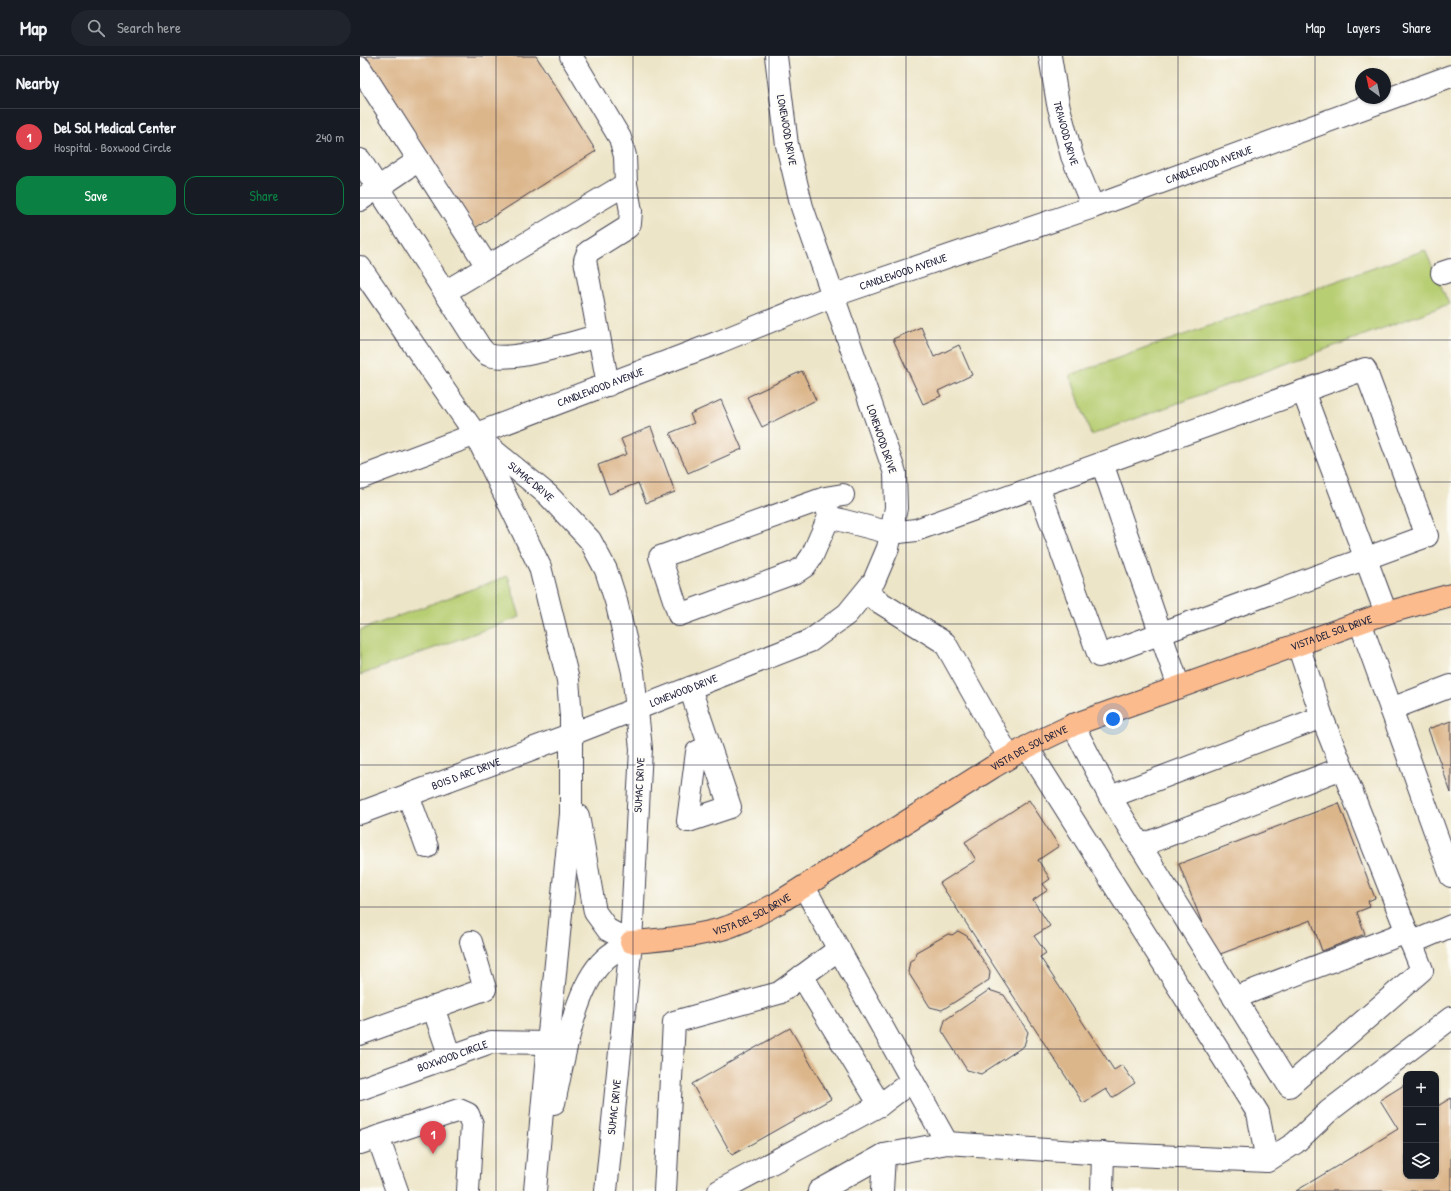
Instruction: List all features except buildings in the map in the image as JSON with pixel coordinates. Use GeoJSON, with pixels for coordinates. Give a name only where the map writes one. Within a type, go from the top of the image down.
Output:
{"type":"FeatureCollection","features":[{"type":"Feature","properties":{"kind":"main road","name":"VISTA DEL SOL DRIVE"},"geometry":{"type":"LineString","coordinates":[[631,942],[687,937],[725,928],[761,912],[804,887],[1018,752],[1073,725],[1386,613],[1451,595]]}},
{"type":"Feature","properties":{"kind":"street"},"geometry":{"type":"LineString","coordinates":[[570,56],[620,138],[625,156],[626,184],[631,211],[630,223],[622,231],[588,252],[585,260],[608,385]]}},
{"type":"Feature","properties":{"kind":"street","name":"LONEWOOD DRIVE"},"geometry":{"type":"LineString","coordinates":[[572,734],[810,641],[847,614],[865,593],[874,582],[888,548],[896,508],[895,473],[802,207],[787,145],[776,56]]}},
{"type":"Feature","properties":{"kind":"street","name":"TRAWOOD DRIVE"},"geometry":{"type":"LineString","coordinates":[[1050,56],[1058,104],[1072,156],[1093,207]]}},
{"type":"Feature","properties":{"kind":"street"},"geometry":{"type":"LineString","coordinates":[[360,68],[488,266]]}},
{"type":"Feature","properties":{"kind":"street","name":"CANDLEWOOD AVENUE"},"geometry":{"type":"LineString","coordinates":[[360,478],[608,385],[832,296],[1093,207],[1451,76]]}},
{"type":"Feature","properties":{"kind":"street"},"geometry":{"type":"LineString","coordinates":[[360,160],[480,347],[487,355],[502,357],[526,353],[598,336]]}},
{"type":"Feature","properties":{"kind":"street"},"geometry":{"type":"LineString","coordinates":[[360,200],[419,160]]}},
{"type":"Feature","properties":{"kind":"street"},"geometry":{"type":"LineString","coordinates":[[445,292],[626,184]]}},
{"type":"Feature","properties":{"kind":"street","name":"SUMAC DRIVE"},"geometry":{"type":"LineString","coordinates":[[360,266],[476,435],[540,567],[568,680],[572,734],[571,814],[548,1043],[536,1182]]}},
{"type":"Feature","properties":{"kind":"street"},"geometry":{"type":"LineString","coordinates":[[832,503],[812,556],[805,566],[796,572],[679,615],[660,557],[832,503],[891,534],[916,530],[1038,486],[1102,463],[1365,369],[1427,536],[1099,656],[1038,486]]}},
{"type":"Feature","properties":{"kind":"street"},"geometry":{"type":"LineString","coordinates":[[1303,391],[1386,613]]}},
{"type":"Feature","properties":{"kind":"street","name":"SUMAC DRIVE"},"geometry":{"type":"LineString","coordinates":[[476,435],[548,495],[590,540],[606,570],[616,601],[633,672],[641,749],[631,942],[606,1191]]}},
{"type":"Feature","properties":{"kind":"street"},"geometry":{"type":"LineString","coordinates":[[1102,463],[1179,687]]}},
{"type":"Feature","properties":{"kind":"street"},"geometry":{"type":"LineString","coordinates":[[865,593],[944,643],[1258,1113],[1267,1160]]}},
{"type":"Feature","properties":{"kind":"street"},"geometry":{"type":"LineString","coordinates":[[1360,622],[1451,876]]}},
{"type":"Feature","properties":{"kind":"street"},"geometry":{"type":"LineString","coordinates":[[1073,725],[1110,797],[1289,1086],[1422,970],[1322,717],[1298,644]]}},
{"type":"Feature","properties":{"kind":"street"},"geometry":{"type":"LineString","coordinates":[[1391,709],[1451,686]]}},
{"type":"Feature","properties":{"kind":"street"},"geometry":{"type":"LineString","coordinates":[[690,688],[709,746]]}},
{"type":"Feature","properties":{"kind":"street"},"geometry":{"type":"LineString","coordinates":[[1110,797],[1322,717]]}},
{"type":"Feature","properties":{"kind":"street","name":"BOIS D ARC DRIVE"},"geometry":{"type":"LineString","coordinates":[[360,813],[572,734]]}},
{"type":"Feature","properties":{"kind":"street"},"geometry":{"type":"LineString","coordinates":[[1140,846],[1342,768]]}},
{"type":"Feature","properties":{"kind":"street"},"geometry":{"type":"LineString","coordinates":[[536,1182],[574,1019],[587,982],[605,959],[631,942],[608,930],[595,912],[571,779]]}},
{"type":"Feature","properties":{"kind":"street"},"geometry":{"type":"LineString","coordinates":[[408,795],[427,846]]}},
{"type":"Feature","properties":{"kind":"street"},"geometry":{"type":"LineString","coordinates":[[804,887],[947,1143]]}},
{"type":"Feature","properties":{"kind":"street"},"geometry":{"type":"LineString","coordinates":[[1234,998],[1409,937],[1451,926]]}},
{"type":"Feature","properties":{"kind":"street"},"geometry":{"type":"LineString","coordinates":[[360,1034],[485,989],[471,942]]}},
{"type":"Feature","properties":{"kind":"street"},"geometry":{"type":"LineString","coordinates":[[665,1191],[674,1022],[778,994],[839,949]]}},
{"type":"Feature","properties":{"kind":"street"},"geometry":{"type":"LineString","coordinates":[[802,976],[880,1105]]}},
{"type":"Feature","properties":{"kind":"street"},"geometry":{"type":"LineString","coordinates":[[433,1007],[450,1057]]}},
{"type":"Feature","properties":{"kind":"street"},"geometry":{"type":"LineString","coordinates":[[819,1191],[884,1155],[947,1143],[1103,1153],[1267,1160],[1295,1143],[1329,1111],[1451,1018]]}},
{"type":"Feature","properties":{"kind":"street","name":"BOXWOOD CIRCLE"},"geometry":{"type":"LineString","coordinates":[[360,1090],[491,1042],[548,1043]]}},
{"type":"Feature","properties":{"kind":"street"},"geometry":{"type":"LineString","coordinates":[[719,1191],[880,1105],[912,1081]]}},
{"type":"Feature","properties":{"kind":"street"},"geometry":{"type":"LineString","coordinates":[[397,1191],[369,1140],[459,1110],[468,1114],[472,1124],[468,1191]]}},
{"type":"Feature","properties":{"kind":"street"},"geometry":{"type":"LineString","coordinates":[[1102,1191],[1103,1153]]}},
{"type":"Feature","properties":{"kind":"street"},"geometry":{"type":"LineString","coordinates":[[882,1191],[884,1155]]}},
{"type":"Feature","properties":{"kind":"green space"},"geometry":{"type":"Polygon","coordinates":[[[1425,250],[1449,304],[1091,435],[1070,375],[1425,250]]]}},
{"type":"Feature","properties":{"kind":"green space"},"geometry":{"type":"Polygon","coordinates":[[[508,576],[520,617],[360,675],[360,630],[508,576]]]}},
{"type":"Feature","properties":{"kind":"place","name":"Del Sol Medical Center"},"geometry":{"type":"Point","coordinates":[433,1154]}}]}
